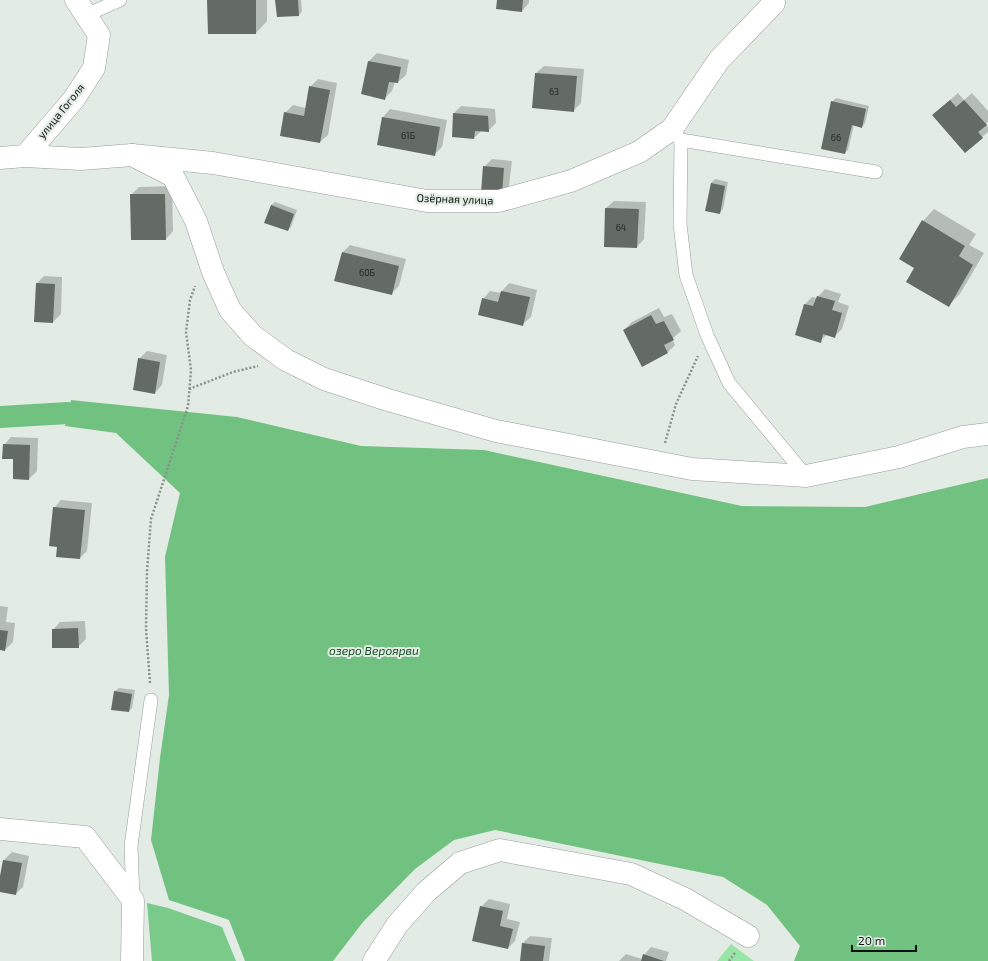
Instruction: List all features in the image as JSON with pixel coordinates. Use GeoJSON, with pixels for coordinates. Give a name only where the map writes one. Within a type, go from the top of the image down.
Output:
{"type":"FeatureCollection","features":[{"type":"Feature","properties":{"kind":"street","name":"Озёрная улица"},"geometry":{"type":"LineString","coordinates":[[0,158],[25,156],[81,159],[132,154],[212,163],[427,201],[499,201],[571,181],[676,135],[719,60],[774,1]]}},
{"type":"Feature","properties":{"kind":"street","name":"улица Гоголя"},"geometry":{"type":"LineString","coordinates":[[25,156],[74,99],[94,68],[99,35],[81,8]]}},
{"type":"Feature","properties":{"kind":"street"},"geometry":{"type":"LineString","coordinates":[[132,154],[173,176],[196,221],[213,272],[230,310],[253,336],[286,360],[331,381],[388,400],[496,431],[659,463],[692,469],[806,476],[899,457],[963,437],[988,434]]}},
{"type":"Feature","properties":{"kind":"street"},"geometry":{"type":"LineString","coordinates":[[0,829],[85,837],[133,900],[132,961]]}},
{"type":"Feature","properties":{"kind":"street"},"geometry":{"type":"LineString","coordinates":[[374,961],[397,925],[426,892],[460,863],[500,850],[631,874],[685,900],[748,936]]}},
{"type":"Feature","properties":{"kind":"lane"},"geometry":{"type":"LineString","coordinates":[[81,8],[120,0]]}},
{"type":"Feature","properties":{"kind":"lane"},"geometry":{"type":"LineString","coordinates":[[806,476],[729,383],[707,335],[686,275],[680,224],[676,135],[876,172]]}},
{"type":"Feature","properties":{"kind":"lane"},"geometry":{"type":"LineString","coordinates":[[133,900],[131,846],[151,700]]}},
{"type":"Feature","properties":{"kind":"path"},"geometry":{"type":"LineString","coordinates":[[151,700],[146,629],[146,570],[151,519],[188,406],[190,370],[186,332],[190,300],[198,278],[213,272]]}},
{"type":"Feature","properties":{"kind":"path"},"geometry":{"type":"LineString","coordinates":[[659,463],[676,404],[707,335]]}},
{"type":"Feature","properties":{"kind":"path"},"geometry":{"type":"LineString","coordinates":[[189,389],[233,372],[286,360]]}},
{"type":"Feature","properties":{"kind":"shaded area"},"geometry":{"type":"Polygon","coordinates":[[[147,903],[168,908],[222,927],[236,961],[152,961],[147,903]]]}},
{"type":"Feature","properties":{"kind":"shaded area"},"geometry":{"type":"Polygon","coordinates":[[[731,944],[754,961],[717,961],[731,944]]]}},
{"type":"Feature","properties":{"kind":"water","name":"озеро Вероярви"},"geometry":{"type":"Polygon","coordinates":[[[71,400],[237,417],[361,446],[484,450],[742,506],[865,507],[988,478],[988,961],[794,961],[800,946],[767,905],[723,877],[495,830],[454,840],[415,869],[363,922],[333,961],[245,961],[229,920],[169,900],[151,840],[169,695],[165,557],[180,493],[116,433],[65,426],[71,400]]]}},
{"type":"Feature","properties":{"kind":"building"},"geometry":{"type":"Polygon","coordinates":[[[207,0],[256,0],[256,34],[208,34],[207,0]]]}},
{"type":"Feature","properties":{"kind":"building"},"geometry":{"type":"Polygon","coordinates":[[[275,0],[298,0],[299,16],[277,17],[275,0]]]}},
{"type":"Feature","properties":{"kind":"building"},"geometry":{"type":"Polygon","coordinates":[[[497,0],[523,0],[522,12],[496,9],[497,0]]]}},
{"type":"Feature","properties":{"kind":"building"},"geometry":{"type":"Polygon","coordinates":[[[368,61],[401,67],[398,83],[389,82],[385,100],[361,94],[368,61]]]}},
{"type":"Feature","properties":{"kind":"building"},"geometry":{"type":"Polygon","coordinates":[[[535,73],[577,76],[574,112],[532,108],[535,73]]]}},
{"type":"Feature","properties":{"kind":"building"},"geometry":{"type":"Polygon","coordinates":[[[309,86],[330,90],[320,143],[280,136],[284,112],[304,116],[309,86]]]}},
{"type":"Feature","properties":{"kind":"building"},"geometry":{"type":"Polygon","coordinates":[[[950,100],[956,107],[964,100],[987,125],[978,132],[983,138],[965,153],[932,115],[950,100]]]}},
{"type":"Feature","properties":{"kind":"building"},"geometry":{"type":"Polygon","coordinates":[[[831,101],[866,109],[862,128],[852,125],[845,154],[821,149],[831,101]]]}},
{"type":"Feature","properties":{"kind":"building"},"geometry":{"type":"Polygon","coordinates":[[[453,113],[488,116],[489,132],[475,131],[474,139],[452,137],[453,113]]]}},
{"type":"Feature","properties":{"kind":"building"},"geometry":{"type":"Polygon","coordinates":[[[382,117],[440,127],[435,156],[377,145],[382,117]]]}},
{"type":"Feature","properties":{"kind":"building"},"geometry":{"type":"Polygon","coordinates":[[[483,166],[504,168],[502,195],[481,193],[483,166]]]}},
{"type":"Feature","properties":{"kind":"building"},"geometry":{"type":"Polygon","coordinates":[[[711,183],[725,186],[720,214],[705,211],[711,183]]]}},
{"type":"Feature","properties":{"kind":"building"},"geometry":{"type":"Polygon","coordinates":[[[130,194],[165,194],[166,240],[131,240],[130,194]]]}},
{"type":"Feature","properties":{"kind":"building"},"geometry":{"type":"Polygon","coordinates":[[[271,205],[294,214],[288,231],[264,223],[271,205]]]}},
{"type":"Feature","properties":{"kind":"building"},"geometry":{"type":"Polygon","coordinates":[[[605,208],[639,209],[637,248],[604,247],[605,208]]]}},
{"type":"Feature","properties":{"kind":"building"},"geometry":{"type":"Polygon","coordinates":[[[922,220],[965,246],[959,256],[973,265],[949,307],[906,282],[914,268],[899,259],[922,220]]]}},
{"type":"Feature","properties":{"kind":"building"},"geometry":{"type":"Polygon","coordinates":[[[342,252],[399,266],[392,295],[334,281],[342,252]]]}},
{"type":"Feature","properties":{"kind":"building"},"geometry":{"type":"Polygon","coordinates":[[[36,283],[55,284],[53,323],[34,322],[36,283]]]}},
{"type":"Feature","properties":{"kind":"building"},"geometry":{"type":"Polygon","coordinates":[[[501,291],[530,297],[523,326],[478,315],[482,298],[498,302],[501,291]]]}},
{"type":"Feature","properties":{"kind":"building"},"geometry":{"type":"Polygon","coordinates":[[[817,296],[835,301],[832,310],[842,313],[835,338],[823,334],[821,343],[795,335],[804,304],[813,306],[817,296]]]}},
{"type":"Feature","properties":{"kind":"building"},"geometry":{"type":"Polygon","coordinates":[[[651,315],[656,324],[664,321],[674,340],[664,345],[668,353],[642,367],[623,330],[651,315]]]}},
{"type":"Feature","properties":{"kind":"building"},"geometry":{"type":"Polygon","coordinates":[[[138,358],[160,362],[155,394],[133,390],[138,358]]]}},
{"type":"Feature","properties":{"kind":"building"},"geometry":{"type":"Polygon","coordinates":[[[3,444],[30,445],[29,480],[13,479],[13,459],[2,459],[3,444]]]}},
{"type":"Feature","properties":{"kind":"building"},"geometry":{"type":"Polygon","coordinates":[[[53,507],[85,510],[80,559],[56,557],[57,547],[49,546],[53,507]]]}},
{"type":"Feature","properties":{"kind":"building"},"geometry":{"type":"Polygon","coordinates":[[[78,628],[79,648],[52,648],[52,629],[78,628]]]}},
{"type":"Feature","properties":{"kind":"building"},"geometry":{"type":"Polygon","coordinates":[[[0,630],[8,631],[5,651],[0,650],[0,630]]]}},
{"type":"Feature","properties":{"kind":"building"},"geometry":{"type":"Polygon","coordinates":[[[114,691],[132,694],[129,712],[111,710],[114,691]]]}},
{"type":"Feature","properties":{"kind":"building"},"geometry":{"type":"Polygon","coordinates":[[[3,860],[22,863],[16,895],[0,892],[0,876],[3,860]]]}},
{"type":"Feature","properties":{"kind":"building"},"geometry":{"type":"Polygon","coordinates":[[[480,906],[503,911],[500,926],[513,929],[508,949],[472,941],[480,906]]]}},
{"type":"Feature","properties":{"kind":"building"},"geometry":{"type":"Polygon","coordinates":[[[522,943],[545,946],[543,961],[520,961],[522,943]]]}},
{"type":"Feature","properties":{"kind":"building"},"geometry":{"type":"Polygon","coordinates":[[[643,954],[664,961],[641,961],[643,954]]]}},
{"type":"Feature","properties":{"kind":"waterway"},"geometry":{"type":"LineString","coordinates":[[0,417],[68,413]]}}]}
